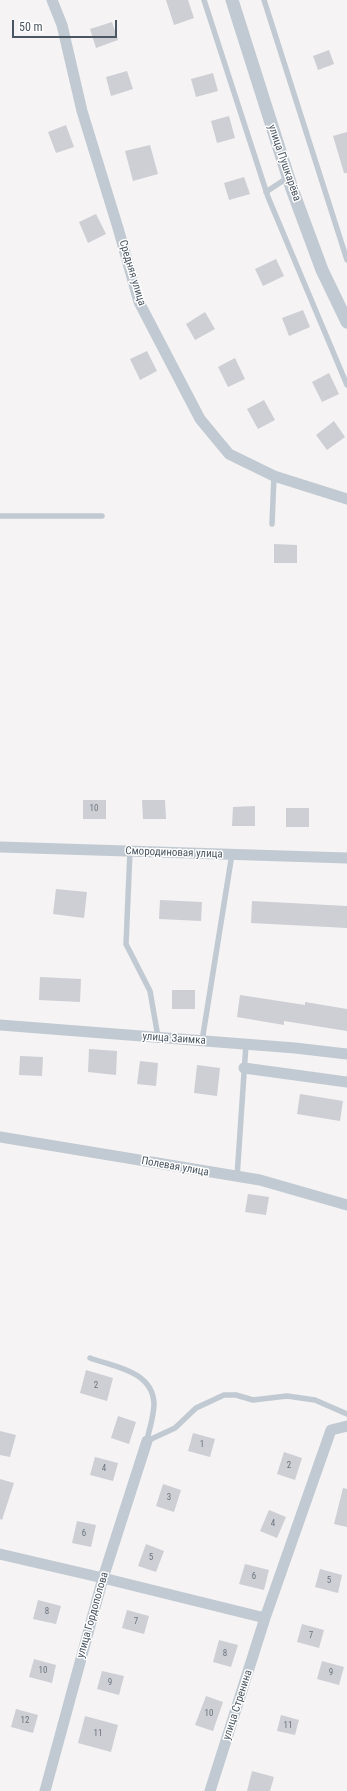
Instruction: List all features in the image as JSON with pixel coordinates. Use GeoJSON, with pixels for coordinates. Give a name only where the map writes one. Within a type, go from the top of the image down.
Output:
{"type":"FeatureCollection","features":[{"type":"Feature","properties":{"kind":"street","name":"Средняя улица"},"geometry":{"type":"LineString","coordinates":[[52,0],[62,25],[82,111],[139,302],[200,419],[229,454],[274,476],[347,499]]}},
{"type":"Feature","properties":{"kind":"street","name":"улица Пушкарёва"},"geometry":{"type":"LineString","coordinates":[[232,0],[289,177],[322,270],[347,322]]}},
{"type":"Feature","properties":{"kind":"street","name":"Смородиновая улица"},"geometry":{"type":"LineString","coordinates":[[0,847],[347,858]]}},
{"type":"Feature","properties":{"kind":"street","name":"улица Заимка"},"geometry":{"type":"LineString","coordinates":[[0,1025],[246,1044],[347,1054]]}},
{"type":"Feature","properties":{"kind":"street"},"geometry":{"type":"LineString","coordinates":[[244,1068],[347,1082]]}},
{"type":"Feature","properties":{"kind":"street","name":"Полевая улица"},"geometry":{"type":"LineString","coordinates":[[0,1138],[260,1180],[347,1206]]}},
{"type":"Feature","properties":{"kind":"street","name":"улица Стренина"},"geometry":{"type":"LineString","coordinates":[[210,1791],[265,1618],[331,1430],[347,1426]]}},
{"type":"Feature","properties":{"kind":"street","name":"улица Гордополова"},"geometry":{"type":"LineString","coordinates":[[45,1791],[104,1578],[147,1441]]}},
{"type":"Feature","properties":{"kind":"street"},"geometry":{"type":"LineString","coordinates":[[0,1554],[265,1618]]}},
{"type":"Feature","properties":{"kind":"lane"},"geometry":{"type":"LineString","coordinates":[[204,0],[266,192],[347,384]]}},
{"type":"Feature","properties":{"kind":"lane"},"geometry":{"type":"LineString","coordinates":[[264,0],[347,260]]}},
{"type":"Feature","properties":{"kind":"lane"},"geometry":{"type":"LineString","coordinates":[[266,192],[289,177]]}},
{"type":"Feature","properties":{"kind":"lane"},"geometry":{"type":"LineString","coordinates":[[272,524],[274,476]]}},
{"type":"Feature","properties":{"kind":"lane"},"geometry":{"type":"LineString","coordinates":[[0,516],[102,516]]}},
{"type":"Feature","properties":{"kind":"lane"},"geometry":{"type":"LineString","coordinates":[[130,851],[126,944],[150,991],[158,1037]]}},
{"type":"Feature","properties":{"kind":"lane"},"geometry":{"type":"LineString","coordinates":[[202,1041],[232,854]]}},
{"type":"Feature","properties":{"kind":"lane"},"geometry":{"type":"LineString","coordinates":[[237,1177],[246,1044]]}},
{"type":"Feature","properties":{"kind":"lane"},"geometry":{"type":"LineString","coordinates":[[90,1358],[140,1376],[149,1385],[152,1391],[154,1405],[147,1441]]}},
{"type":"Feature","properties":{"kind":"lane"},"geometry":{"type":"LineString","coordinates":[[147,1441],[175,1428],[196,1408],[224,1395],[253,1400],[287,1396],[315,1400],[347,1414]]}},
{"type":"Feature","properties":{"kind":"building"},"geometry":{"type":"Polygon","coordinates":[[[166,0],[188,0],[194,18],[174,25],[166,0]]]}},
{"type":"Feature","properties":{"kind":"building"},"geometry":{"type":"Polygon","coordinates":[[[112,22],[118,40],[96,48],[90,29],[112,22]]]}},
{"type":"Feature","properties":{"kind":"building"},"geometry":{"type":"Polygon","coordinates":[[[329,50],[334,64],[318,70],[313,56],[329,50]]]}},
{"type":"Feature","properties":{"kind":"building"},"geometry":{"type":"Polygon","coordinates":[[[127,71],[133,89],[111,96],[106,77],[127,71]]]}},
{"type":"Feature","properties":{"kind":"building"},"geometry":{"type":"Polygon","coordinates":[[[213,73],[218,91],[196,97],[191,79],[213,73]]]}},
{"type":"Feature","properties":{"kind":"building"},"geometry":{"type":"Polygon","coordinates":[[[229,116],[235,138],[217,143],[211,121],[229,116]]]}},
{"type":"Feature","properties":{"kind":"building"},"geometry":{"type":"Polygon","coordinates":[[[66,125],[74,147],[56,153],[48,132],[66,125]]]}},
{"type":"Feature","properties":{"kind":"building"},"geometry":{"type":"Polygon","coordinates":[[[347,132],[347,173],[344,173],[333,136],[347,132]]]}},
{"type":"Feature","properties":{"kind":"building"},"geometry":{"type":"Polygon","coordinates":[[[150,145],[158,174],[133,181],[125,151],[150,145]]]}},
{"type":"Feature","properties":{"kind":"building"},"geometry":{"type":"Polygon","coordinates":[[[244,177],[250,194],[229,200],[224,183],[244,177]]]}},
{"type":"Feature","properties":{"kind":"building"},"geometry":{"type":"Polygon","coordinates":[[[96,214],[106,234],[88,243],[79,222],[96,214]]]}},
{"type":"Feature","properties":{"kind":"building"},"geometry":{"type":"Polygon","coordinates":[[[276,259],[284,276],[263,286],[255,269],[276,259]]]}},
{"type":"Feature","properties":{"kind":"building"},"geometry":{"type":"Polygon","coordinates":[[[303,310],[310,327],[289,336],[282,318],[303,310]]]}},
{"type":"Feature","properties":{"kind":"building"},"geometry":{"type":"Polygon","coordinates":[[[205,312],[215,329],[195,340],[186,324],[205,312]]]}},
{"type":"Feature","properties":{"kind":"building"},"geometry":{"type":"Polygon","coordinates":[[[147,351],[157,371],[140,380],[130,359],[147,351]]]}},
{"type":"Feature","properties":{"kind":"building"},"geometry":{"type":"Polygon","coordinates":[[[235,358],[245,379],[228,387],[218,367],[235,358]]]}},
{"type":"Feature","properties":{"kind":"building"},"geometry":{"type":"Polygon","coordinates":[[[329,373],[339,394],[322,402],[312,382],[329,373]]]}},
{"type":"Feature","properties":{"kind":"building"},"geometry":{"type":"Polygon","coordinates":[[[264,400],[275,420],[258,429],[247,409],[264,400]]]}},
{"type":"Feature","properties":{"kind":"building"},"geometry":{"type":"Polygon","coordinates":[[[334,421],[345,437],[327,450],[316,435],[334,421]]]}},
{"type":"Feature","properties":{"kind":"building"},"geometry":{"type":"Polygon","coordinates":[[[274,544],[297,545],[297,563],[274,563],[274,544]]]}},
{"type":"Feature","properties":{"kind":"building"},"geometry":{"type":"Polygon","coordinates":[[[83,800],[106,800],[106,819],[83,819],[83,800]]]}},
{"type":"Feature","properties":{"kind":"building"},"geometry":{"type":"Polygon","coordinates":[[[142,800],[165,800],[166,819],[143,819],[142,800]]]}},
{"type":"Feature","properties":{"kind":"building"},"geometry":{"type":"Polygon","coordinates":[[[255,806],[255,826],[232,826],[233,807],[255,806]]]}},
{"type":"Feature","properties":{"kind":"building"},"geometry":{"type":"Polygon","coordinates":[[[286,808],[309,808],[309,827],[286,827],[286,808]]]}},
{"type":"Feature","properties":{"kind":"building"},"geometry":{"type":"Polygon","coordinates":[[[56,889],[87,892],[84,918],[53,914],[56,889]]]}},
{"type":"Feature","properties":{"kind":"building"},"geometry":{"type":"Polygon","coordinates":[[[160,900],[202,902],[201,921],[159,919],[160,900]]]}},
{"type":"Feature","properties":{"kind":"building"},"geometry":{"type":"Polygon","coordinates":[[[252,901],[347,906],[347,928],[251,923],[252,901]]]}},
{"type":"Feature","properties":{"kind":"building"},"geometry":{"type":"Polygon","coordinates":[[[40,977],[81,979],[80,1002],[39,1000],[40,977]]]}},
{"type":"Feature","properties":{"kind":"building"},"geometry":{"type":"Polygon","coordinates":[[[172,990],[195,990],[195,1009],[172,1009],[172,990]]]}},
{"type":"Feature","properties":{"kind":"building"},"geometry":{"type":"Polygon","coordinates":[[[240,995],[305,1005],[305,1002],[347,1009],[347,1031],[284,1021],[284,1025],[237,1017],[240,995]]]}},
{"type":"Feature","properties":{"kind":"building"},"geometry":{"type":"Polygon","coordinates":[[[89,1049],[117,1051],[116,1075],[88,1072],[89,1049]]]}},
{"type":"Feature","properties":{"kind":"building"},"geometry":{"type":"Polygon","coordinates":[[[20,1056],[43,1057],[42,1076],[19,1075],[20,1056]]]}},
{"type":"Feature","properties":{"kind":"building"},"geometry":{"type":"Polygon","coordinates":[[[140,1061],[158,1063],[156,1086],[137,1084],[140,1061]]]}},
{"type":"Feature","properties":{"kind":"building"},"geometry":{"type":"Polygon","coordinates":[[[197,1065],[220,1068],[217,1096],[194,1093],[197,1065]]]}},
{"type":"Feature","properties":{"kind":"building"},"geometry":{"type":"Polygon","coordinates":[[[300,1094],[343,1101],[340,1121],[297,1114],[300,1094]]]}},
{"type":"Feature","properties":{"kind":"building"},"geometry":{"type":"Polygon","coordinates":[[[248,1194],[269,1197],[266,1215],[245,1212],[248,1194]]]}},
{"type":"Feature","properties":{"kind":"building"},"geometry":{"type":"Polygon","coordinates":[[[86,1370],[113,1378],[107,1401],[80,1393],[86,1370]]]}},
{"type":"Feature","properties":{"kind":"building"},"geometry":{"type":"Polygon","coordinates":[[[118,1416],[136,1422],[129,1444],[111,1438],[118,1416]]]}},
{"type":"Feature","properties":{"kind":"building"},"geometry":{"type":"Polygon","coordinates":[[[0,1431],[16,1435],[10,1457],[0,1455],[0,1431]]]}},
{"type":"Feature","properties":{"kind":"building"},"geometry":{"type":"Polygon","coordinates":[[[193,1433],[215,1439],[210,1457],[188,1451],[193,1433]]]}},
{"type":"Feature","properties":{"kind":"building"},"geometry":{"type":"Polygon","coordinates":[[[284,1452],[302,1458],[295,1480],[277,1474],[284,1452]]]}},
{"type":"Feature","properties":{"kind":"building"},"geometry":{"type":"Polygon","coordinates":[[[95,1457],[118,1463],[113,1481],[90,1475],[95,1457]]]}},
{"type":"Feature","properties":{"kind":"building"},"geometry":{"type":"Polygon","coordinates":[[[0,1479],[14,1483],[2,1520],[0,1519],[0,1479]]]}},
{"type":"Feature","properties":{"kind":"building"},"geometry":{"type":"Polygon","coordinates":[[[163,1484],[181,1490],[174,1512],[156,1506],[163,1484]]]}},
{"type":"Feature","properties":{"kind":"building"},"geometry":{"type":"Polygon","coordinates":[[[343,1488],[347,1489],[347,1527],[334,1524],[343,1488]]]}},
{"type":"Feature","properties":{"kind":"building"},"geometry":{"type":"Polygon","coordinates":[[[269,1510],[286,1517],[277,1538],[260,1531],[269,1510]]]}},
{"type":"Feature","properties":{"kind":"building"},"geometry":{"type":"Polygon","coordinates":[[[77,1521],[96,1525],[91,1547],[72,1543],[77,1521]]]}},
{"type":"Feature","properties":{"kind":"building"},"geometry":{"type":"Polygon","coordinates":[[[146,1544],[164,1551],[156,1572],[138,1566],[146,1544]]]}},
{"type":"Feature","properties":{"kind":"building"},"geometry":{"type":"Polygon","coordinates":[[[245,1564],[269,1570],[264,1590],[239,1584],[245,1564]]]}},
{"type":"Feature","properties":{"kind":"building"},"geometry":{"type":"Polygon","coordinates":[[[320,1569],[342,1575],[338,1593],[315,1587],[320,1569]]]}},
{"type":"Feature","properties":{"kind":"building"},"geometry":{"type":"Polygon","coordinates":[[[38,1600],[61,1606],[56,1624],[33,1619],[38,1600]]]}},
{"type":"Feature","properties":{"kind":"building"},"geometry":{"type":"Polygon","coordinates":[[[127,1610],[149,1616],[144,1634],[122,1628],[127,1610]]]}},
{"type":"Feature","properties":{"kind":"building"},"geometry":{"type":"Polygon","coordinates":[[[302,1624],[324,1630],[319,1648],[297,1642],[302,1624]]]}},
{"type":"Feature","properties":{"kind":"building"},"geometry":{"type":"Polygon","coordinates":[[[219,1640],[238,1645],[231,1667],[213,1662],[219,1640]]]}},
{"type":"Feature","properties":{"kind":"building"},"geometry":{"type":"Polygon","coordinates":[[[34,1659],[56,1665],[52,1683],[29,1677],[34,1659]]]}},
{"type":"Feature","properties":{"kind":"building"},"geometry":{"type":"Polygon","coordinates":[[[322,1661],[344,1667],[339,1685],[317,1679],[322,1661]]]}},
{"type":"Feature","properties":{"kind":"building"},"geometry":{"type":"Polygon","coordinates":[[[102,1671],[124,1676],[119,1695],[97,1689],[102,1671]]]}},
{"type":"Feature","properties":{"kind":"building"},"geometry":{"type":"Polygon","coordinates":[[[206,1696],[223,1702],[213,1731],[195,1725],[206,1696]]]}},
{"type":"Feature","properties":{"kind":"building"},"geometry":{"type":"Polygon","coordinates":[[[16,1709],[38,1715],[33,1733],[11,1727],[16,1709]]]}},
{"type":"Feature","properties":{"kind":"building"},"geometry":{"type":"Polygon","coordinates":[[[281,1715],[299,1720],[295,1735],[277,1731],[281,1715]]]}},
{"type":"Feature","properties":{"kind":"building"},"geometry":{"type":"Polygon","coordinates":[[[85,1716],[118,1725],[111,1752],[78,1743],[85,1716]]]}},
{"type":"Feature","properties":{"kind":"building"},"geometry":{"type":"Polygon","coordinates":[[[252,1771],[274,1777],[270,1791],[247,1791],[252,1771]]]}}]}
